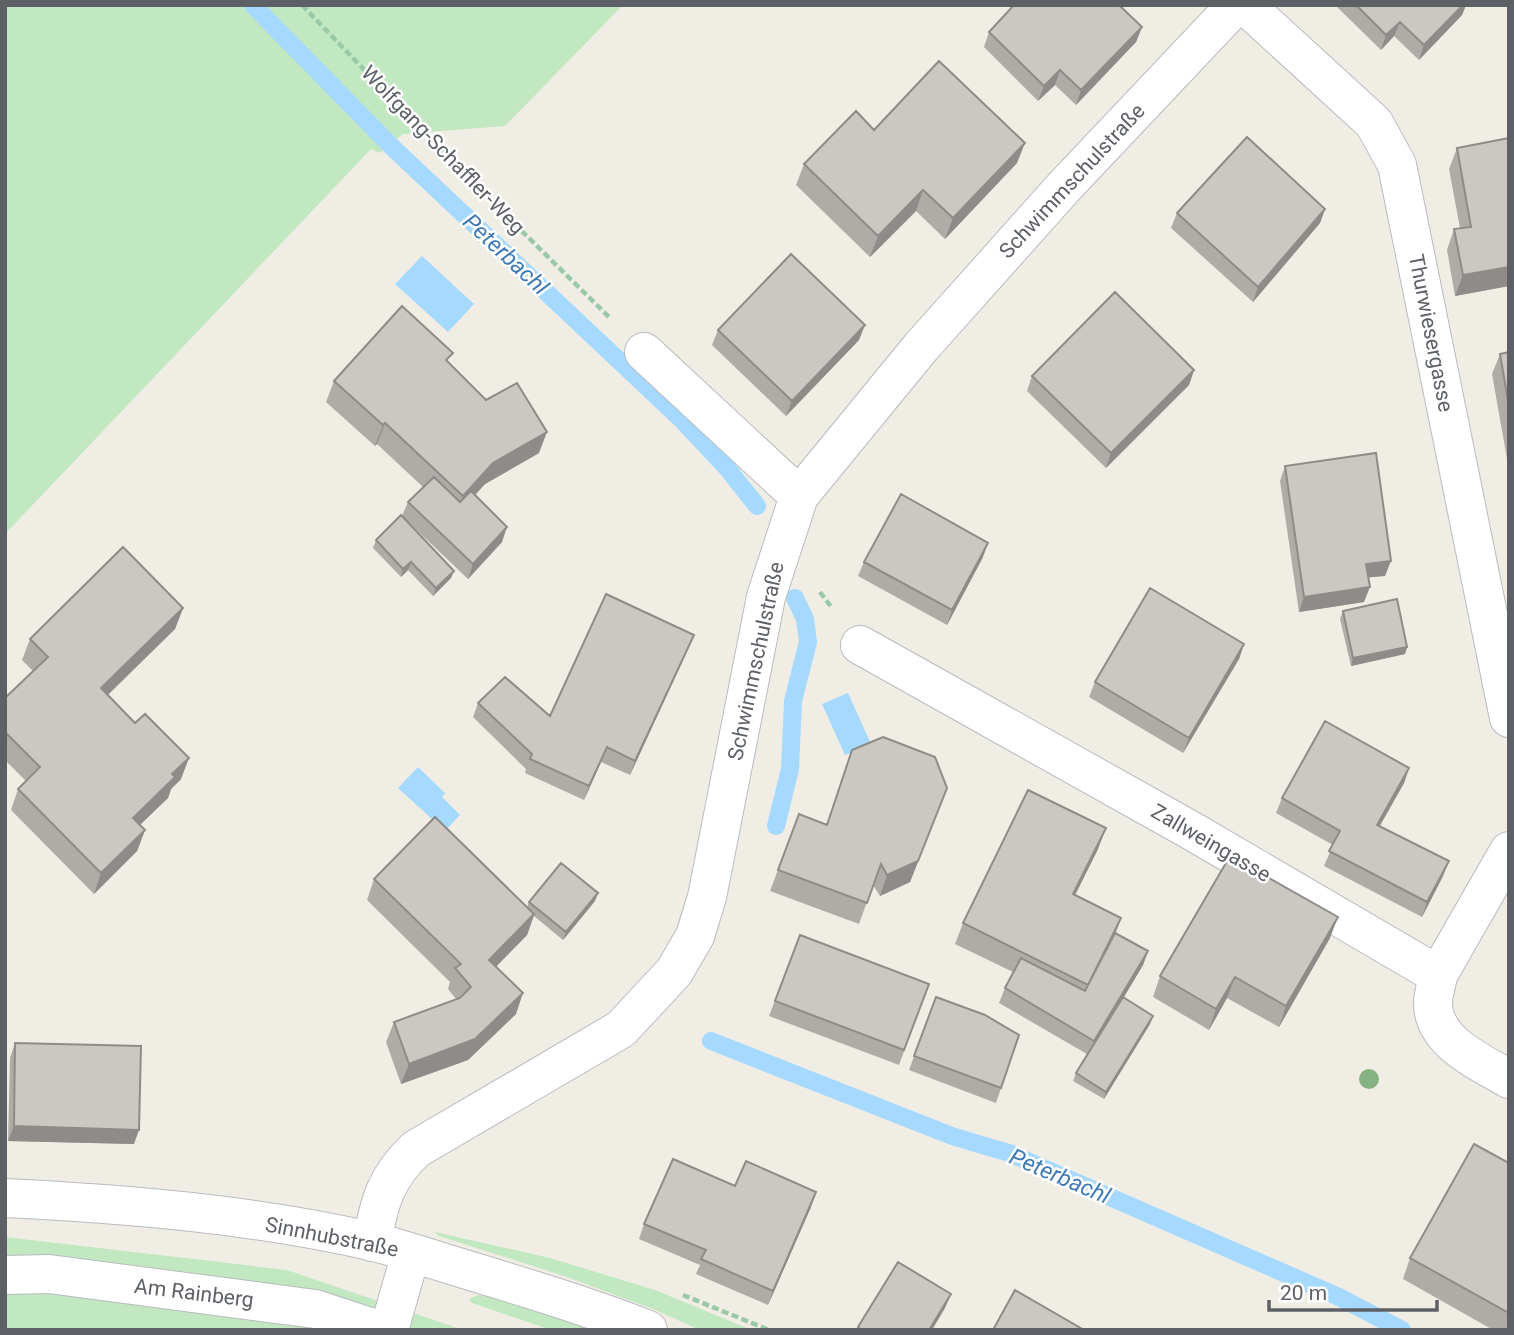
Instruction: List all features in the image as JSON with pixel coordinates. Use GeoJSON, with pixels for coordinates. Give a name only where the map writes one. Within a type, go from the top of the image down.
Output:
{"type":"FeatureCollection","features":[{"type":"Feature","properties":{"kind":"street","name":"Schwimmschulstraße"},"geometry":{"type":"LineString","coordinates":[[372,1241],[377,1212],[397,1167],[416,1149],[621,1029],[674,972],[693,940],[707,897],[766,597],[799,496],[921,347],[1063,188],[1236,5]]}},
{"type":"Feature","properties":{"kind":"street","name":"Thurwiesergasse"},"geometry":{"type":"LineString","coordinates":[[1245,5],[1374,123],[1398,165],[1509,718]]}},
{"type":"Feature","properties":{"kind":"street"},"geometry":{"type":"LineString","coordinates":[[644,352],[799,496]]}},
{"type":"Feature","properties":{"kind":"street","name":"Zallweingasse"},"geometry":{"type":"LineString","coordinates":[[860,645],[1192,831],[1438,975]]}},
{"type":"Feature","properties":{"kind":"street"},"geometry":{"type":"LineString","coordinates":[[1509,851],[1438,975],[1433,1005],[1443,1034],[1471,1058],[1509,1079]]}},
{"type":"Feature","properties":{"kind":"street","name":"Sinnhubstraße"},"geometry":{"type":"LineString","coordinates":[[5,1198],[98,1202],[301,1227],[372,1241],[583,1305],[648,1330]]}},
{"type":"Feature","properties":{"kind":"street"},"geometry":{"type":"LineString","coordinates":[[388,1330],[411,1253]]}},
{"type":"Feature","properties":{"kind":"street","name":"Am Rainberg"},"geometry":{"type":"LineString","coordinates":[[5,1275],[49,1274],[315,1309],[379,1330]]}},
{"type":"Feature","properties":{"kind":"path","name":"Wolfgang-Schaffler-Weg"},"geometry":{"type":"LineString","coordinates":[[302,5],[471,181],[644,352]]}},
{"type":"Feature","properties":{"kind":"green space"},"geometry":{"type":"Polygon","coordinates":[[[5,5],[623,5],[505,126],[403,134],[379,153],[371,149],[5,534],[5,5]]]}},
{"type":"Feature","properties":{"kind":"green space"},"geometry":{"type":"Polygon","coordinates":[[[435,1232],[550,1258],[655,1290],[752,1330],[700,1330],[653,1309],[567,1277],[439,1236],[435,1232]]]}},
{"type":"Feature","properties":{"kind":"green space"},"geometry":{"type":"Polygon","coordinates":[[[5,1237],[287,1270],[463,1330],[5,1330],[5,1237]]]}},
{"type":"Feature","properties":{"kind":"green space"},"geometry":{"type":"Polygon","coordinates":[[[478,1295],[515,1303],[593,1330],[551,1330],[472,1303],[469,1299],[478,1295]]]}},
{"type":"Feature","properties":{"kind":"water"},"geometry":{"type":"Polygon","coordinates":[[[422,256],[474,304],[448,332],[395,284],[422,256]]]}},
{"type":"Feature","properties":{"kind":"water"},"geometry":{"type":"Polygon","coordinates":[[[848,693],[871,744],[845,755],[822,704],[848,693]]]}},
{"type":"Feature","properties":{"kind":"water"},"geometry":{"type":"Polygon","coordinates":[[[418,767],[445,793],[442,797],[460,815],[445,831],[398,788],[418,767]]]}},
{"type":"Feature","properties":{"kind":"building"},"geometry":{"type":"Polygon","coordinates":[[[1014,5],[1119,5],[1142,27],[1081,90],[1060,70],[1044,86],[989,32],[1014,5]]]}},
{"type":"Feature","properties":{"kind":"building"},"geometry":{"type":"Polygon","coordinates":[[[1356,5],[1463,5],[1424,45],[1400,22],[1386,35],[1356,5]]]}},
{"type":"Feature","properties":{"kind":"building"},"geometry":{"type":"Polygon","coordinates":[[[939,61],[1025,143],[953,218],[923,190],[878,236],[804,164],[856,111],[874,130],[939,61]]]}},
{"type":"Feature","properties":{"kind":"building"},"geometry":{"type":"Polygon","coordinates":[[[1247,137],[1325,209],[1258,287],[1177,213],[1247,137]]]}},
{"type":"Feature","properties":{"kind":"building"},"geometry":{"type":"Polygon","coordinates":[[[1509,138],[1509,267],[1463,275],[1454,229],[1471,227],[1457,148],[1509,138]]]}},
{"type":"Feature","properties":{"kind":"building"},"geometry":{"type":"Polygon","coordinates":[[[791,254],[865,325],[792,401],[718,330],[791,254]]]}},
{"type":"Feature","properties":{"kind":"building"},"geometry":{"type":"Polygon","coordinates":[[[1115,292],[1194,370],[1111,453],[1032,376],[1115,292]]]}},
{"type":"Feature","properties":{"kind":"building"},"geometry":{"type":"Polygon","coordinates":[[[402,306],[453,353],[446,360],[486,400],[517,383],[547,432],[493,463],[463,496],[385,423],[383,425],[334,381],[402,306]]]}},
{"type":"Feature","properties":{"kind":"building"},"geometry":{"type":"Polygon","coordinates":[[[1509,352],[1509,406],[1500,354],[1509,352]]]}},
{"type":"Feature","properties":{"kind":"building"},"geometry":{"type":"Polygon","coordinates":[[[1376,453],[1391,561],[1366,564],[1370,587],[1304,597],[1285,466],[1376,453]]]}},
{"type":"Feature","properties":{"kind":"building"},"geometry":{"type":"Polygon","coordinates":[[[434,477],[460,502],[471,491],[507,527],[473,564],[408,502],[434,477]]]}},
{"type":"Feature","properties":{"kind":"building"},"geometry":{"type":"Polygon","coordinates":[[[901,494],[988,543],[952,610],[864,562],[901,494]]]}},
{"type":"Feature","properties":{"kind":"building"},"geometry":{"type":"Polygon","coordinates":[[[401,515],[454,571],[436,588],[411,562],[403,569],[376,540],[401,515]]]}},
{"type":"Feature","properties":{"kind":"building"},"geometry":{"type":"Polygon","coordinates":[[[123,547],[183,608],[101,688],[135,723],[145,714],[189,758],[172,774],[175,777],[133,818],[145,830],[101,873],[18,789],[40,767],[5,732],[5,698],[48,657],[30,639],[123,547]]]}},
{"type":"Feature","properties":{"kind":"building"},"geometry":{"type":"Polygon","coordinates":[[[1150,588],[1244,644],[1189,738],[1095,682],[1150,588]]]}},
{"type":"Feature","properties":{"kind":"building"},"geometry":{"type":"Polygon","coordinates":[[[606,594],[694,635],[635,761],[607,747],[589,786],[530,759],[532,754],[478,703],[505,677],[550,716],[606,594]]]}},
{"type":"Feature","properties":{"kind":"building"},"geometry":{"type":"Polygon","coordinates":[[[1397,599],[1407,647],[1353,658],[1343,611],[1397,599]]]}},
{"type":"Feature","properties":{"kind":"building"},"geometry":{"type":"Polygon","coordinates":[[[1325,721],[1409,768],[1377,825],[1449,861],[1427,902],[1329,851],[1340,831],[1282,798],[1325,721]]]}},
{"type":"Feature","properties":{"kind":"building"},"geometry":{"type":"Polygon","coordinates":[[[883,737],[935,757],[947,788],[918,861],[887,875],[881,864],[867,903],[778,870],[799,814],[827,825],[852,750],[883,737]]]}},
{"type":"Feature","properties":{"kind":"building"},"geometry":{"type":"Polygon","coordinates":[[[1028,790],[1106,828],[1073,894],[1121,918],[1088,985],[963,923],[1028,790]]]}},
{"type":"Feature","properties":{"kind":"building"},"geometry":{"type":"Polygon","coordinates":[[[435,817],[534,914],[489,960],[523,993],[475,1039],[409,1064],[394,1022],[460,998],[471,987],[455,968],[461,964],[374,879],[435,817]]]}},
{"type":"Feature","properties":{"kind":"building"},"geometry":{"type":"Polygon","coordinates":[[[1230,856],[1338,917],[1286,1006],[1235,977],[1216,1009],[1160,976],[1230,856]]]}},
{"type":"Feature","properties":{"kind":"building"},"geometry":{"type":"Polygon","coordinates":[[[561,863],[598,893],[566,932],[529,902],[561,863]]]}},
{"type":"Feature","properties":{"kind":"building"},"geometry":{"type":"Polygon","coordinates":[[[1115,933],[1148,951],[1094,1041],[1005,988],[1021,958],[1085,991],[1115,933]]]}},
{"type":"Feature","properties":{"kind":"building"},"geometry":{"type":"Polygon","coordinates":[[[800,935],[929,984],[904,1050],[775,1001],[800,935]]]}},
{"type":"Feature","properties":{"kind":"building"},"geometry":{"type":"Polygon","coordinates":[[[936,997],[985,1015],[1019,1035],[1001,1088],[914,1056],[936,997]]]}},
{"type":"Feature","properties":{"kind":"building"},"geometry":{"type":"Polygon","coordinates":[[[1123,997],[1153,1016],[1106,1092],[1076,1073],[1123,997]]]}},
{"type":"Feature","properties":{"kind":"building"},"geometry":{"type":"Polygon","coordinates":[[[15,1043],[141,1046],[139,1130],[14,1126],[15,1043]]]}},
{"type":"Feature","properties":{"kind":"building"},"geometry":{"type":"Polygon","coordinates":[[[1474,1144],[1509,1163],[1509,1313],[1410,1258],[1474,1144]]]}},
{"type":"Feature","properties":{"kind":"building"},"geometry":{"type":"Polygon","coordinates":[[[673,1159],[735,1186],[746,1161],[816,1192],[773,1291],[701,1259],[706,1250],[644,1224],[673,1159]]]}},
{"type":"Feature","properties":{"kind":"building"},"geometry":{"type":"Polygon","coordinates":[[[898,1262],[951,1294],[929,1330],[862,1330],[858,1327],[898,1262]]]}},
{"type":"Feature","properties":{"kind":"building"},"geometry":{"type":"Polygon","coordinates":[[[1015,1290],[1084,1330],[993,1330],[1015,1290]]]}},
{"type":"Feature","properties":{"kind":"waterway","name":"Peterbachl"},"geometry":{"type":"LineString","coordinates":[[253,5],[391,146],[682,420],[727,468],[757,506]]}},
{"type":"Feature","properties":{"kind":"waterway","name":"Peterbachl"},"geometry":{"type":"LineString","coordinates":[[776,826],[790,769],[793,701],[808,642],[805,619],[795,598]]}},
{"type":"Feature","properties":{"kind":"waterway","name":"Peterbachl"},"geometry":{"type":"LineString","coordinates":[[711,1041],[952,1136],[1009,1153],[1339,1297],[1402,1330]]}}]}
